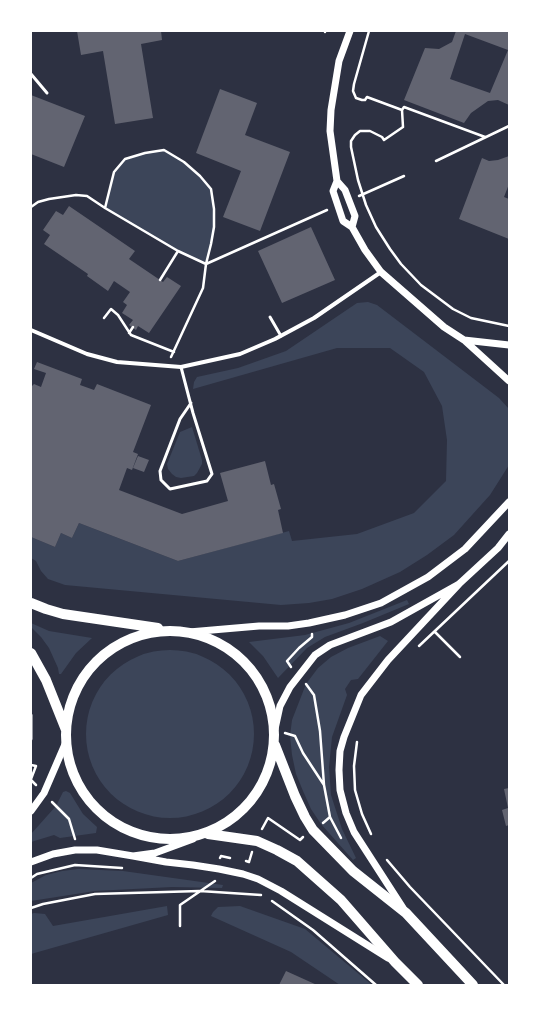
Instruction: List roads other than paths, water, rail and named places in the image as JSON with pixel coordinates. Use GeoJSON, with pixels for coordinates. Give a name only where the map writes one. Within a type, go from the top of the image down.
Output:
{"type":"FeatureCollection","features":[{"type":"Feature","properties":{"kind":"main road"},"geometry":{"type":"LineString","coordinates":[[31,603],[62,614],[189,632],[212,639],[232,652],[244,663],[257,678],[267,695],[272,710],[275,729],[275,744],[269,770],[260,788],[245,809],[225,825],[208,834],[193,838],[168,840],[135,832],[115,823],[96,809],[74,778],[69,762],[66,730],[72,698],[86,673],[100,657],[120,644],[142,634],[169,630]]}},
{"type":"Feature","properties":{"kind":"main road"},"geometry":{"type":"LineString","coordinates":[[31,653],[46,680],[66,730]]}},
{"type":"Feature","properties":{"kind":"main road"},"geometry":{"type":"LineString","coordinates":[[275,744],[295,796],[313,830],[353,870],[406,913],[473,985]]}},
{"type":"Feature","properties":{"kind":"main road"},"geometry":{"type":"LineString","coordinates":[[208,834],[256,841],[278,850],[297,861],[341,900],[395,962],[418,985]]}},
{"type":"Feature","properties":{"kind":"street"},"geometry":{"type":"LineString","coordinates":[[350,31],[339,61],[331,110],[330,131],[337,181],[333,191],[343,221],[352,227],[365,250],[381,272],[444,327],[464,340],[509,381]]}},
{"type":"Feature","properties":{"kind":"street"},"geometry":{"type":"LineString","coordinates":[[337,181],[345,190],[355,216],[352,227]]}},
{"type":"Feature","properties":{"kind":"street"},"geometry":{"type":"LineString","coordinates":[[31,330],[87,354],[117,362],[182,367],[240,354],[281,336],[314,318],[381,272]]}},
{"type":"Feature","properties":{"kind":"street"},"geometry":{"type":"LineString","coordinates":[[464,340],[509,345]]}},
{"type":"Feature","properties":{"kind":"street"},"geometry":{"type":"LineString","coordinates":[[189,632],[259,626],[288,626],[309,623],[345,615],[381,602],[428,577],[465,549],[509,502]]}},
{"type":"Feature","properties":{"kind":"street"},"geometry":{"type":"LineString","coordinates":[[406,913],[354,832],[346,813],[340,790],[340,751],[344,737],[361,696],[388,660],[459,584],[498,548],[509,534]]}},
{"type":"Feature","properties":{"kind":"street"},"geometry":{"type":"LineString","coordinates":[[275,729],[280,706],[290,687],[297,676],[315,655],[330,645],[391,622],[459,584]]}},
{"type":"Feature","properties":{"kind":"street"},"geometry":{"type":"LineString","coordinates":[[31,811],[44,793],[66,742]]}},
{"type":"Feature","properties":{"kind":"street"},"geometry":{"type":"LineString","coordinates":[[133,856],[155,853],[193,838]]}},
{"type":"Feature","properties":{"kind":"street"},"geometry":{"type":"LineString","coordinates":[[31,862],[53,854],[74,850],[97,850],[166,862],[220,869],[243,874],[258,879],[281,891],[395,962]]}},
{"type":"Feature","properties":{"kind":"lane"},"geometry":{"type":"LineString","coordinates":[[31,74],[47,93]]}},
{"type":"Feature","properties":{"kind":"lane"},"geometry":{"type":"LineString","coordinates":[[270,317],[281,336]]}},
{"type":"Feature","properties":{"kind":"lane"},"geometry":{"type":"LineString","coordinates":[[182,367],[190,403],[212,474],[207,481],[170,489],[161,480],[160,470],[180,419],[190,403]]}},
{"type":"Feature","properties":{"kind":"lane"},"geometry":{"type":"LineString","coordinates":[[31,715],[31,739]]}}]}
